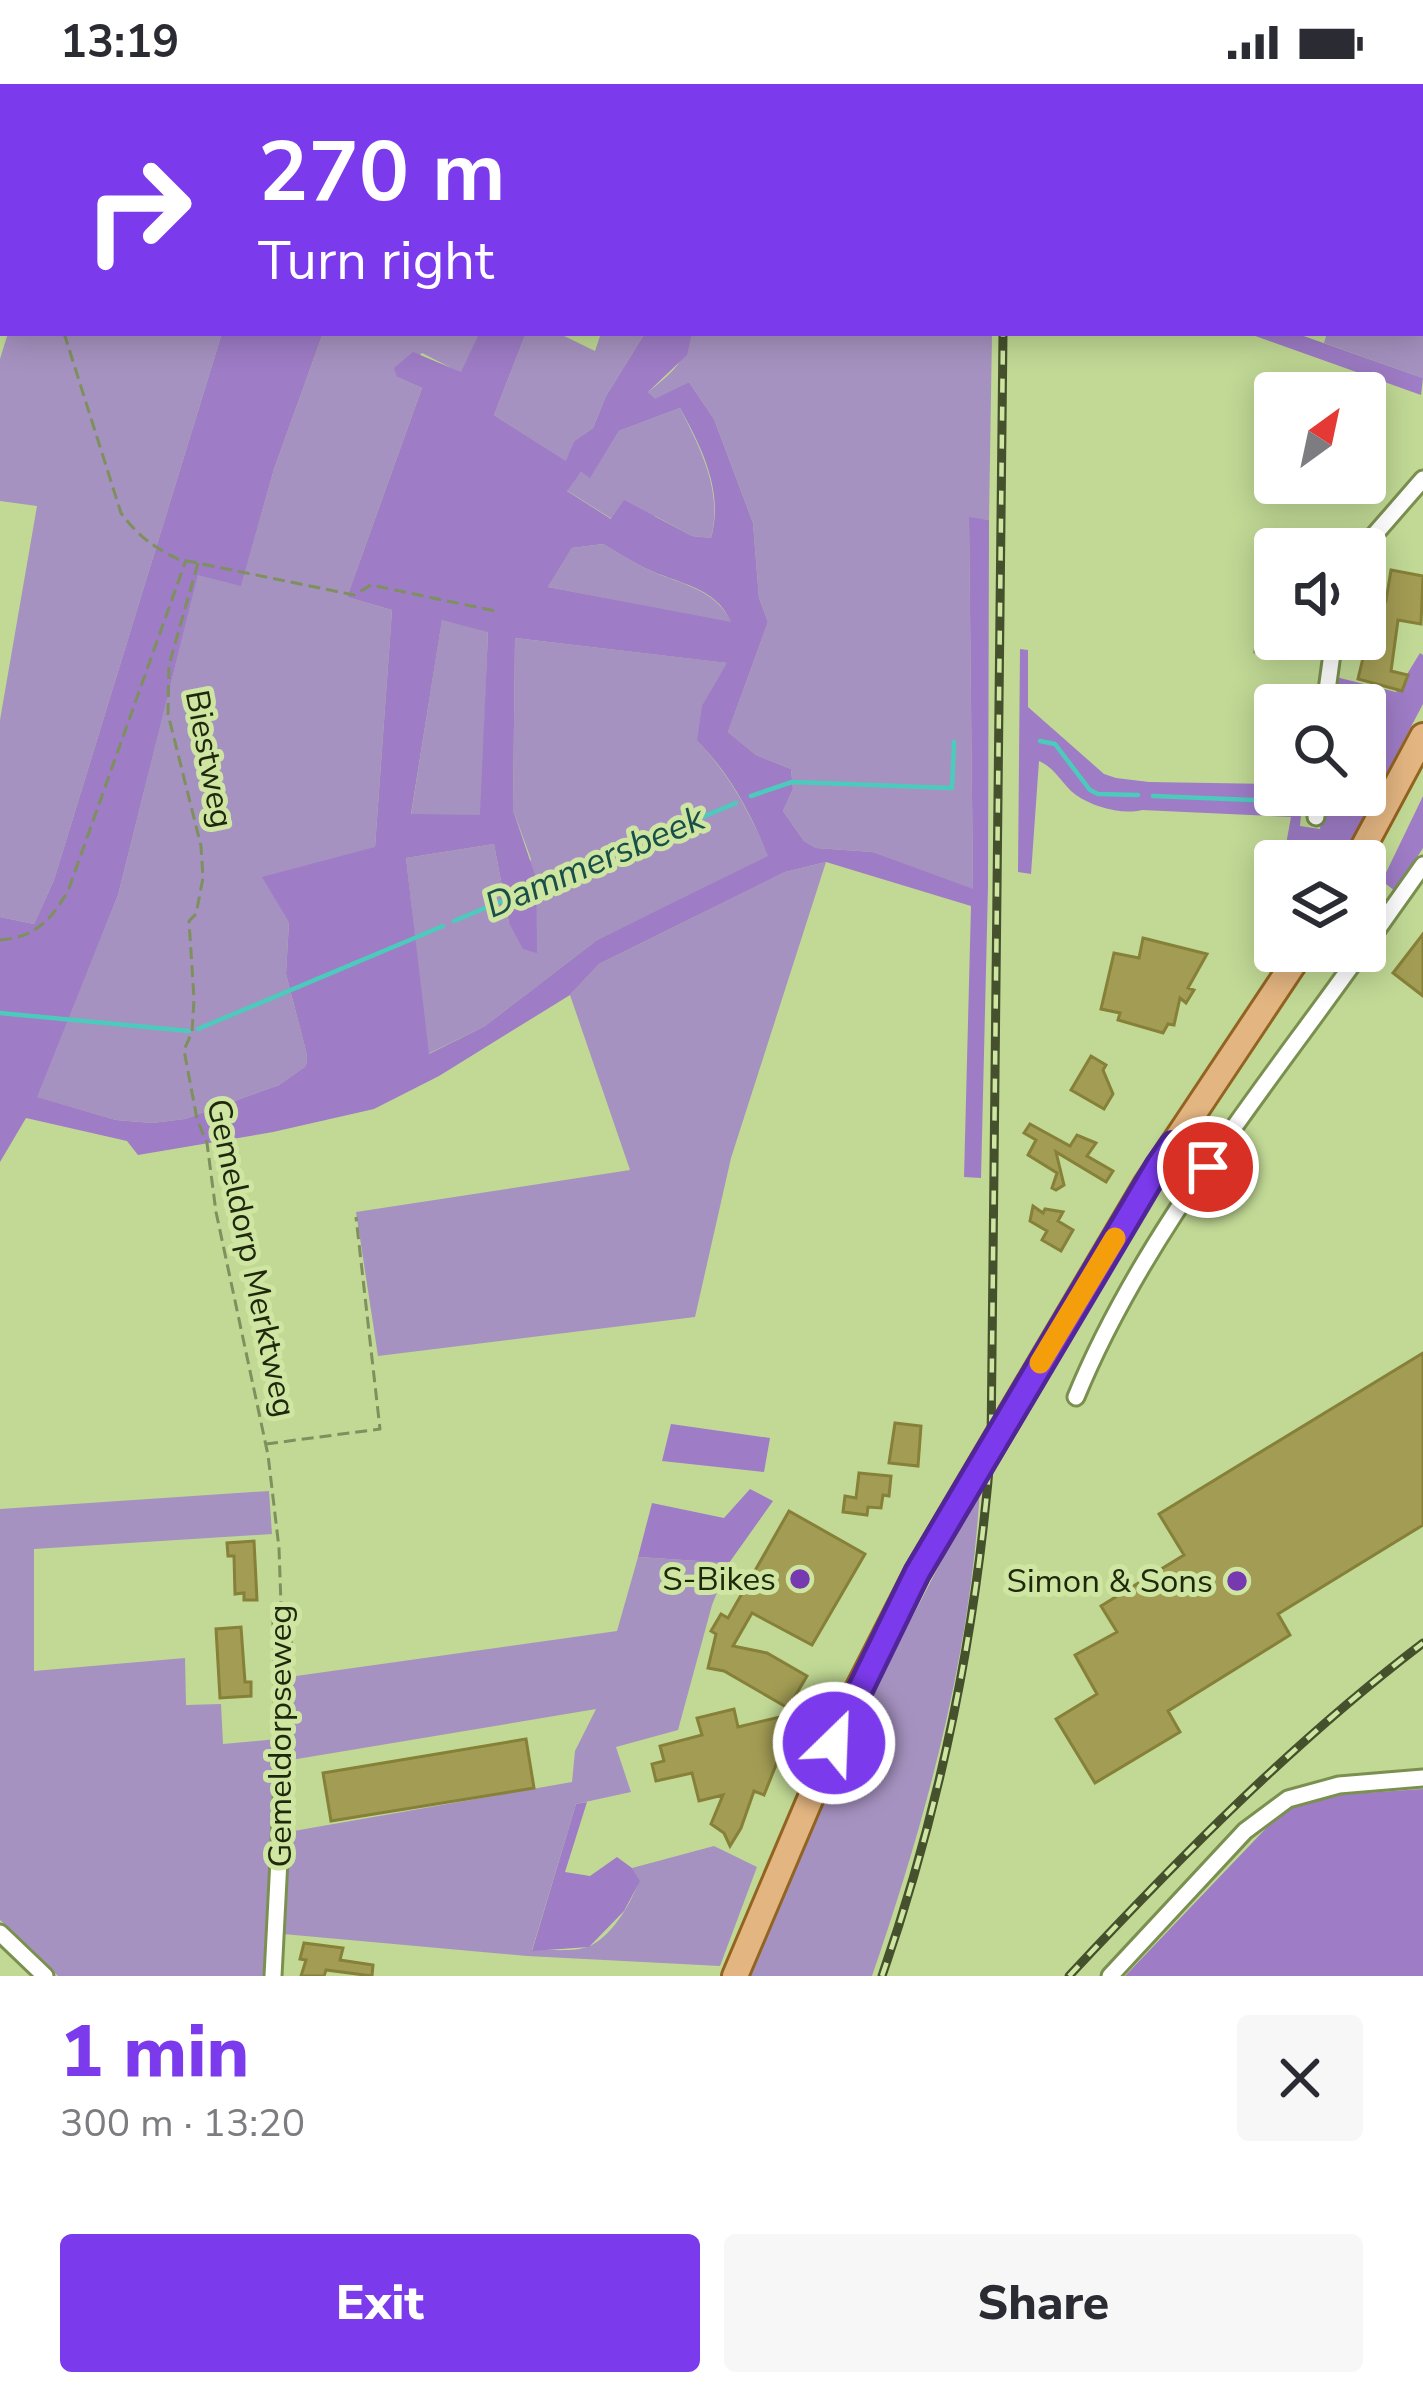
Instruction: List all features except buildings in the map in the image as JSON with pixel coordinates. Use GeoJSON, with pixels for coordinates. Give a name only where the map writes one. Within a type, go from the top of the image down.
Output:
{"type":"FeatureCollection","features":[{"type":"Feature","properties":{"kind":"main road"},"geometry":{"type":"LineString","coordinates":[[1367,840],[1423,736]]}},
{"type":"Feature","properties":{"kind":"main road"},"geometry":{"type":"LineString","coordinates":[[735,1976],[851,1703],[912,1583],[1173,1145],[1288,972]]}},
{"type":"Feature","properties":{"kind":"street"},"geometry":{"type":"LineString","coordinates":[[1380,528],[1423,478]]}},
{"type":"Feature","properties":{"kind":"street"},"geometry":{"type":"LineString","coordinates":[[1386,918],[1423,865]]}},
{"type":"Feature","properties":{"kind":"street"},"geometry":{"type":"LineString","coordinates":[[1076,1397],[1160,1240],[1348,972]]}},
{"type":"Feature","properties":{"kind":"street"},"geometry":{"type":"LineString","coordinates":[[1173,1145],[1208,1167]]}},
{"type":"Feature","properties":{"kind":"street","name":"Gemeldorpseweg"},"geometry":{"type":"LineString","coordinates":[[273,1976],[284,1763],[282,1619]]}},
{"type":"Feature","properties":{"kind":"street"},"geometry":{"type":"LineString","coordinates":[[1110,1976],[1245,1831],[1288,1798],[1339,1785],[1423,1778]]}},
{"type":"Feature","properties":{"kind":"street"},"geometry":{"type":"LineString","coordinates":[[0,1933],[46,1976]]}},
{"type":"Feature","properties":{"kind":"path"},"geometry":{"type":"LineString","coordinates":[[65,336],[121,513],[136,534],[155,548],[198,563],[354,596],[371,585],[500,612]]}},
{"type":"Feature","properties":{"kind":"path"},"geometry":{"type":"LineString","coordinates":[[0,940],[24,937],[47,924],[68,891],[186,560]]}},
{"type":"Feature","properties":{"kind":"path","name":"Biestweg"},"geometry":{"type":"LineString","coordinates":[[192,1033],[189,921],[196,914],[203,878],[201,847],[168,714],[170,665],[198,563]]}},
{"type":"Feature","properties":{"kind":"path","name":"Gemeldorp Merktweg"},"geometry":{"type":"LineString","coordinates":[[192,1033],[184,1050],[191,1092],[207,1143],[216,1212],[274,1495]]}},
{"type":"Feature","properties":{"kind":"path"},"geometry":{"type":"LineString","coordinates":[[265,1444],[380,1429],[356,1217]]}},
{"type":"Feature","properties":{"kind":"path","name":"Gemeldorpseweg"},"geometry":{"type":"LineString","coordinates":[[274,1495],[282,1619]]}},
{"type":"Feature","properties":{"kind":"shaded area"},"geometry":{"type":"Polygon","coordinates":[[[7,336],[221,336],[54,880],[34,924],[0,917],[0,720],[37,506],[0,501],[0,359],[7,336]]]}},
{"type":"Feature","properties":{"kind":"shaded area"},"geometry":{"type":"Polygon","coordinates":[[[221,336],[322,336],[274,469],[241,586],[198,575],[118,895],[37,1097],[116,1120],[185,1119],[279,1085],[306,1066],[286,974],[289,922],[262,877],[375,847],[392,610],[347,597],[422,388],[397,377],[394,368],[413,352],[461,372],[478,336],[525,336],[494,415],[566,461],[574,441],[593,428],[606,396],[643,336],[691,336],[687,355],[648,392],[655,399],[689,382],[714,419],[753,523],[759,598],[768,622],[728,732],[756,755],[791,769],[793,789],[783,811],[804,841],[816,848],[873,852],[973,889],[969,517],[989,520],[981,1178],[964,1177],[971,906],[826,862],[785,872],[599,964],[570,995],[439,1076],[374,1109],[138,1155],[127,1141],[26,1118],[0,1162],[0,917],[34,924],[54,880],[221,336]],[[680,408],[619,431],[590,478],[581,472],[567,491],[611,519],[624,500],[692,536],[711,538],[713,487],[680,408]],[[603,544],[572,548],[548,587],[731,622],[706,593],[645,568],[603,544]],[[442,620],[411,814],[480,815],[488,632],[442,620]],[[515,638],[513,810],[536,878],[537,953],[523,949],[509,923],[494,844],[406,858],[429,1054],[485,1026],[597,940],[768,856],[738,795],[697,741],[702,706],[727,663],[515,638]]]}},
{"type":"Feature","properties":{"kind":"shaded area"},"geometry":{"type":"Polygon","coordinates":[[[322,336],[478,336],[461,373],[422,353],[397,377],[422,388],[347,597],[392,610],[375,847],[289,922],[286,974],[306,1066],[279,1085],[185,1119],[152,1123],[116,1120],[36,1097],[118,895],[198,574],[241,585],[274,469],[322,336]]]}},
{"type":"Feature","properties":{"kind":"shaded area"},"geometry":{"type":"Polygon","coordinates":[[[525,336],[564,336],[595,351],[600,336],[643,336],[606,396],[593,428],[574,441],[567,462],[494,415],[525,336]]]}},
{"type":"Feature","properties":{"kind":"shaded area"},"geometry":{"type":"Polygon","coordinates":[[[691,336],[992,336],[989,520],[969,518],[973,890],[873,852],[816,848],[804,841],[783,811],[793,789],[791,769],[756,755],[728,732],[768,622],[759,598],[753,523],[714,419],[689,382],[655,400],[648,392],[685,352],[691,336]]]}},
{"type":"Feature","properties":{"kind":"shaded area"},"geometry":{"type":"Polygon","coordinates":[[[1255,336],[1304,336],[1423,378],[1421,395],[1386,383],[1386,372],[1356,372],[1255,336]]]}},
{"type":"Feature","properties":{"kind":"shaded area"},"geometry":{"type":"Polygon","coordinates":[[[1326,336],[1423,336],[1423,378],[1324,343],[1326,336]]]}},
{"type":"Feature","properties":{"kind":"shaded area"},"geometry":{"type":"Polygon","coordinates":[[[680,408],[712,487],[711,538],[692,536],[655,516],[612,519],[566,490],[581,472],[590,477],[619,431],[680,408]]]}},
{"type":"Feature","properties":{"kind":"shaded area"},"geometry":{"type":"Polygon","coordinates":[[[603,544],[705,594],[732,623],[548,587],[572,548],[603,544]]]}},
{"type":"Feature","properties":{"kind":"shaded area"},"geometry":{"type":"Polygon","coordinates":[[[442,619],[488,631],[481,815],[411,815],[442,619]]]}},
{"type":"Feature","properties":{"kind":"shaded area"},"geometry":{"type":"Polygon","coordinates":[[[515,638],[728,663],[697,741],[738,795],[769,857],[597,940],[485,1026],[428,1054],[406,858],[494,844],[509,923],[531,859],[513,810],[515,638]]]}},
{"type":"Feature","properties":{"kind":"shaded area"},"geometry":{"type":"Polygon","coordinates":[[[1020,649],[1028,650],[1028,707],[1104,774],[1149,782],[1254,784],[1254,815],[1126,811],[1076,795],[1039,761],[1031,874],[1018,872],[1020,649]]]}},
{"type":"Feature","properties":{"kind":"shaded area"},"geometry":{"type":"Polygon","coordinates":[[[1420,653],[1423,704],[1386,774],[1386,690],[1396,692],[1420,653]]]}},
{"type":"Feature","properties":{"kind":"shaded area"},"geometry":{"type":"Polygon","coordinates":[[[1336,677],[1364,684],[1335,684],[1336,677]]]}},
{"type":"Feature","properties":{"kind":"shaded area"},"geometry":{"type":"Polygon","coordinates":[[[1423,796],[1423,848],[1395,891],[1386,884],[1386,873],[1423,796]]]}},
{"type":"Feature","properties":{"kind":"shaded area"},"geometry":{"type":"Polygon","coordinates":[[[1270,816],[1301,816],[1300,826],[1320,829],[1322,816],[1364,816],[1351,840],[1287,840],[1291,817],[1270,816]]]}},
{"type":"Feature","properties":{"kind":"shaded area"},"geometry":{"type":"Polygon","coordinates":[[[826,862],[731,1158],[695,1317],[378,1356],[356,1212],[630,1170],[570,995],[599,964],[785,872],[826,862]]]}},
{"type":"Feature","properties":{"kind":"shaded area"},"geometry":{"type":"Polygon","coordinates":[[[671,1424],[770,1438],[764,1472],[662,1461],[671,1424]]]}},
{"type":"Feature","properties":{"kind":"shaded area"},"geometry":{"type":"Polygon","coordinates":[[[980,1487],[967,1612],[943,1735],[872,1976],[751,1976],[857,1723],[980,1487]]]}},
{"type":"Feature","properties":{"kind":"shaded area"},"geometry":{"type":"Polygon","coordinates":[[[750,1489],[773,1501],[729,1563],[638,1557],[652,1503],[724,1518],[750,1489]]]}},
{"type":"Feature","properties":{"kind":"shaded area"},"geometry":{"type":"Polygon","coordinates":[[[269,1491],[272,1534],[34,1549],[34,1671],[185,1658],[186,1705],[221,1704],[223,1744],[277,1739],[267,1976],[58,1976],[0,1920],[0,1509],[269,1491]]]}},
{"type":"Feature","properties":{"kind":"shaded area"},"geometry":{"type":"Polygon","coordinates":[[[638,1557],[729,1563],[712,1605],[678,1730],[616,1747],[631,1792],[576,1804],[532,1950],[592,1945],[614,1925],[631,1899],[639,1881],[632,1868],[714,1846],[757,1867],[720,1966],[527,1956],[283,1934],[288,1832],[572,1782],[575,1751],[596,1709],[291,1760],[289,1677],[617,1631],[638,1557]]]}},
{"type":"Feature","properties":{"kind":"shaded area"},"geometry":{"type":"Polygon","coordinates":[[[1423,1789],[1423,1976],[1125,1976],[1272,1822],[1301,1801],[1423,1789]]]}},
{"type":"Feature","properties":{"kind":"shaded area"},"geometry":{"type":"Polygon","coordinates":[[[587,1802],[565,1872],[590,1876],[617,1857],[640,1881],[624,1911],[589,1947],[532,1951],[576,1804],[587,1802]]]}},
{"type":"Feature","properties":{"kind":"waterway","name":"Dammersbeek"},"geometry":{"type":"LineString","coordinates":[[1040,741],[1055,744],[1090,790],[1138,795]]}},
{"type":"Feature","properties":{"kind":"waterway","name":"Dammersbeek"},"geometry":{"type":"LineString","coordinates":[[751,796],[792,782],[952,788],[954,742]]}},
{"type":"Feature","properties":{"kind":"waterway","name":"Dammersbeek"},"geometry":{"type":"LineString","coordinates":[[1153,796],[1254,800]]}},
{"type":"Feature","properties":{"kind":"waterway","name":"Dammersbeek"},"geometry":{"type":"LineString","coordinates":[[454,921],[736,803]]}},
{"type":"Feature","properties":{"kind":"waterway","name":"Dammersbeek"},"geometry":{"type":"LineString","coordinates":[[198,1029],[443,926]]}},
{"type":"Feature","properties":{"kind":"waterway","name":"Dammersbeek"},"geometry":{"type":"LineString","coordinates":[[0,1013],[189,1031]]}},
{"type":"Feature","properties":{"kind":"railway"},"geometry":{"type":"LineString","coordinates":[[882,1976],[922,1846],[954,1714],[976,1581],[991,1446],[1003,336]]}},
{"type":"Feature","properties":{"kind":"railway"},"geometry":{"type":"LineString","coordinates":[[1069,1976],[1239,1802],[1328,1720],[1423,1643]]}},
{"type":"Feature","properties":{"kind":"slow traffic"},"geometry":{"type":"LineString","coordinates":[[1040,1363],[1115,1238]]}},
{"type":"Feature","properties":{"kind":"place","name":"S-Bikes"},"geometry":{"type":"Point","coordinates":[800,1579]}},
{"type":"Feature","properties":{"kind":"place","name":"Simon & Sons"},"geometry":{"type":"Point","coordinates":[1237,1581]}},
{"type":"Feature","properties":{"kind":"route"},"geometry":{"type":"LineString","coordinates":[[834,1743],[917,1573],[1159,1165],[1173,1145],[1208,1167]]}}]}
